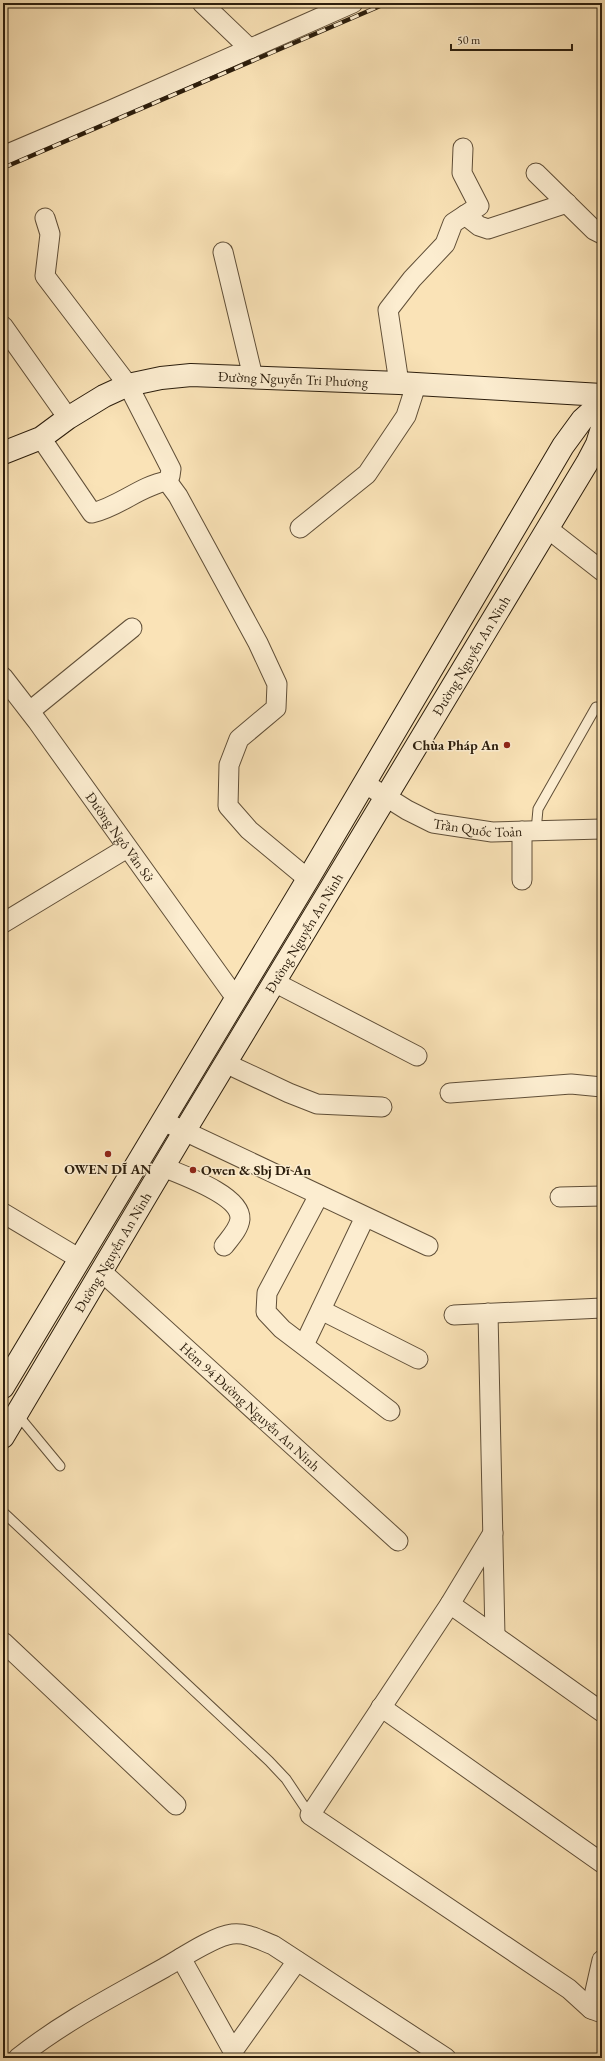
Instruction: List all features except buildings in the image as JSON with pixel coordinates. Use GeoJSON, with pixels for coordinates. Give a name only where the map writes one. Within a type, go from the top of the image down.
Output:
{"type":"FeatureCollection","features":[{"type":"Feature","properties":{"kind":"main road","name":"Đường Nguyễn Tri Phương"},"geometry":{"type":"LineString","coordinates":[[3,453],[41,438],[68,418],[104,396],[128,385],[161,378],[191,375],[408,384],[602,395]]}},
{"type":"Feature","properties":{"kind":"main road","name":"Đường Nguyễn An Ninh"},"geometry":{"type":"LineString","coordinates":[[3,1387],[163,1121],[235,997],[308,879],[563,446],[582,420],[602,402]]}},
{"type":"Feature","properties":{"kind":"main road","name":"Đường Nguyễn An Ninh"},"geometry":{"type":"LineString","coordinates":[[3,1437],[225,1063],[590,456],[602,428]]}},
{"type":"Feature","properties":{"kind":"street"},"geometry":{"type":"LineString","coordinates":[[202,3],[250,50]]}},
{"type":"Feature","properties":{"kind":"street"},"geometry":{"type":"LineString","coordinates":[[3,156],[250,50],[353,3]]}},
{"type":"Feature","properties":{"kind":"street"},"geometry":{"type":"LineString","coordinates":[[300,528],[367,474],[406,416],[408,384],[388,310],[412,279],[445,244],[454,223],[479,206],[462,173],[463,148]]}},
{"type":"Feature","properties":{"kind":"street"},"geometry":{"type":"LineString","coordinates":[[536,172],[594,230],[602,234]]}},
{"type":"Feature","properties":{"kind":"street"},"geometry":{"type":"LineString","coordinates":[[465,215],[479,226],[488,229],[567,203]]}},
{"type":"Feature","properties":{"kind":"street"},"geometry":{"type":"LineString","coordinates":[[44,218],[50,234],[45,276],[128,385],[172,469],[167,481]]}},
{"type":"Feature","properties":{"kind":"street"},"geometry":{"type":"LineString","coordinates":[[223,252],[253,377]]}},
{"type":"Feature","properties":{"kind":"street"},"geometry":{"type":"LineString","coordinates":[[3,326],[68,418]]}},
{"type":"Feature","properties":{"kind":"street"},"geometry":{"type":"LineString","coordinates":[[41,438],[92,513],[103,511],[155,484],[167,481]]}},
{"type":"Feature","properties":{"kind":"street"},"geometry":{"type":"LineString","coordinates":[[167,481],[178,496],[258,643],[277,684],[276,708],[239,739],[229,765],[228,806],[249,830],[308,879]]}},
{"type":"Feature","properties":{"kind":"street"},"geometry":{"type":"LineString","coordinates":[[547,528],[602,571]]}},
{"type":"Feature","properties":{"kind":"street"},"geometry":{"type":"LineString","coordinates":[[30,711],[132,628]]}},
{"type":"Feature","properties":{"kind":"street","name":"Đường Ngô Văn Sở"},"geometry":{"type":"LineString","coordinates":[[3,677],[30,711],[235,997]]}},
{"type":"Feature","properties":{"kind":"street","name":"Trần Quốc Toản"},"geometry":{"type":"LineString","coordinates":[[364,782],[407,810],[433,823],[492,832],[602,829]]}},
{"type":"Feature","properties":{"kind":"street"},"geometry":{"type":"LineString","coordinates":[[522,880],[529,831]]}},
{"type":"Feature","properties":{"kind":"street"},"geometry":{"type":"LineString","coordinates":[[3,922],[127,848]]}},
{"type":"Feature","properties":{"kind":"street"},"geometry":{"type":"LineString","coordinates":[[274,982],[417,1056]]}},
{"type":"Feature","properties":{"kind":"street"},"geometry":{"type":"LineString","coordinates":[[225,1063],[289,1093],[318,1104],[382,1107]]}},
{"type":"Feature","properties":{"kind":"street"},"geometry":{"type":"LineString","coordinates":[[450,1093],[571,1084],[602,1087]]}},
{"type":"Feature","properties":{"kind":"street"},"geometry":{"type":"LineString","coordinates":[[163,1121],[428,1246]]}},
{"type":"Feature","properties":{"kind":"street"},"geometry":{"type":"LineString","coordinates":[[163,1167],[217,1192],[230,1200],[240,1217],[239,1225],[224,1246]]}},
{"type":"Feature","properties":{"kind":"street"},"geometry":{"type":"LineString","coordinates":[[319,1195],[267,1293],[266,1312],[282,1329],[390,1411]]}},
{"type":"Feature","properties":{"kind":"street"},"geometry":{"type":"LineString","coordinates":[[560,1197],[602,1196]]}},
{"type":"Feature","properties":{"kind":"street"},"geometry":{"type":"LineString","coordinates":[[3,1213],[80,1259]]}},
{"type":"Feature","properties":{"kind":"street"},"geometry":{"type":"LineString","coordinates":[[304,1345],[365,1217]]}},
{"type":"Feature","properties":{"kind":"street","name":"Hẻm 94 Đường Nguyễn An Ninh"},"geometry":{"type":"LineString","coordinates":[[102,1272],[398,1541]]}},
{"type":"Feature","properties":{"kind":"street"},"geometry":{"type":"LineString","coordinates":[[454,1315],[602,1308]]}},
{"type":"Feature","properties":{"kind":"street"},"geometry":{"type":"LineString","coordinates":[[321,1310],[418,1360]]}},
{"type":"Feature","properties":{"kind":"street"},"geometry":{"type":"LineString","coordinates":[[488,1313],[495,1636]]}},
{"type":"Feature","properties":{"kind":"street"},"geometry":{"type":"LineString","coordinates":[[493,1533],[450,1604],[310,1815],[569,1989],[597,2011]]}},
{"type":"Feature","properties":{"kind":"street"},"geometry":{"type":"LineString","coordinates":[[450,1604],[602,1712]]}},
{"type":"Feature","properties":{"kind":"street"},"geometry":{"type":"LineString","coordinates":[[3,1642],[176,1805]]}},
{"type":"Feature","properties":{"kind":"street"},"geometry":{"type":"LineString","coordinates":[[381,1707],[602,1863]]}},
{"type":"Feature","properties":{"kind":"street"},"geometry":{"type":"LineString","coordinates":[[18,2058],[38,2042],[68,2023],[181,1958],[224,1936],[233,1934],[250,1936],[273,1945],[446,2058]]}},
{"type":"Feature","properties":{"kind":"street"},"geometry":{"type":"LineString","coordinates":[[181,1958],[233,2054],[297,1961]]}},
{"type":"Feature","properties":{"kind":"street"},"geometry":{"type":"LineString","coordinates":[[597,2011],[602,1960]]}},
{"type":"Feature","properties":{"kind":"lane"},"geometry":{"type":"LineString","coordinates":[[529,831],[538,809],[596,707],[602,711]]}},
{"type":"Feature","properties":{"kind":"lane"},"geometry":{"type":"LineString","coordinates":[[17,1414],[60,1466]]}},
{"type":"Feature","properties":{"kind":"lane"},"geometry":{"type":"LineString","coordinates":[[3,1512],[269,1761],[286,1780],[310,1815]]}},
{"type":"Feature","properties":{"kind":"railway"},"geometry":{"type":"LineString","coordinates":[[3,168],[387,3]]}},
{"type":"Feature","properties":{"kind":"place","name":"Chùa Pháp An"},"geometry":{"type":"Point","coordinates":[507,745]}},
{"type":"Feature","properties":{"kind":"place","name":"OWEN DĨ AN"},"geometry":{"type":"Point","coordinates":[108,1154]}},
{"type":"Feature","properties":{"kind":"place","name":"Owen & Sbj Dĩ An"},"geometry":{"type":"Point","coordinates":[193,1170]}}]}
